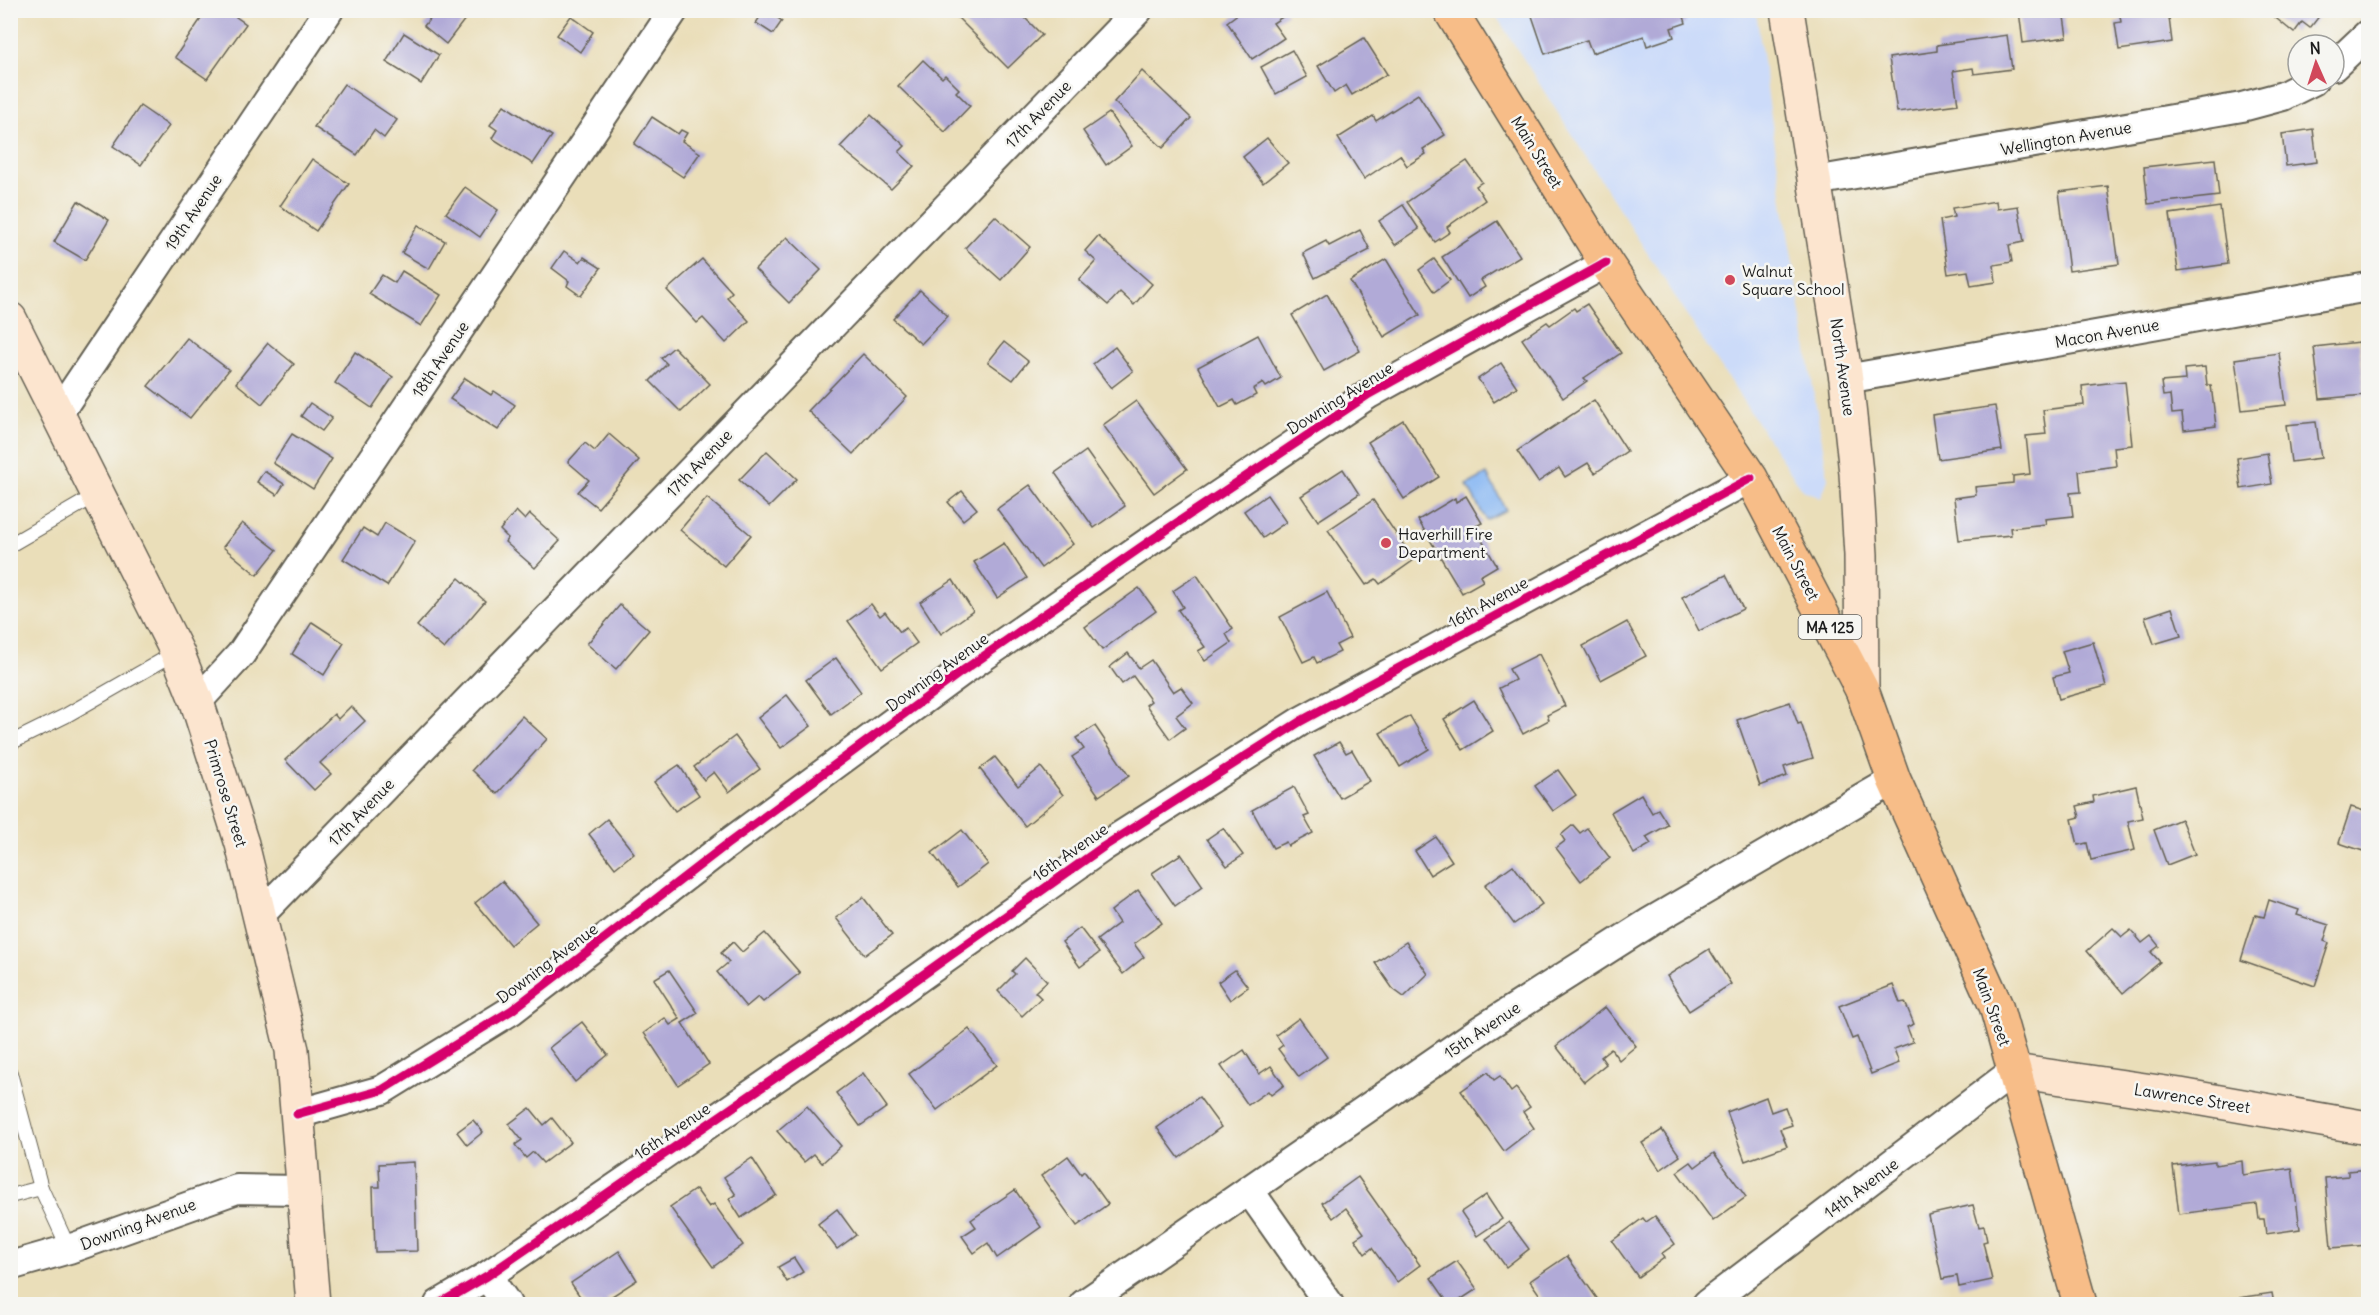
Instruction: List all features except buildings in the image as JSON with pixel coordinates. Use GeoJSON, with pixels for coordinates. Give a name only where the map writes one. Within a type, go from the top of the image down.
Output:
{"type":"FeatureCollection","features":[{"type":"Feature","properties":{"kind":"main road","name":"Main Street"},"geometry":{"type":"LineString","coordinates":[[1450,10],[1606,263],[1751,478],[1862,690],[1894,780],[1996,1006],[2080,1305]]}},
{"type":"Feature","properties":{"kind":"main road","name":"North Avenue"},"geometry":{"type":"LineString","coordinates":[[1787,10],[1846,378],[1856,473],[1861,555],[1862,690]]}},
{"type":"Feature","properties":{"kind":"main road","name":"Primrose Street"},"geometry":{"type":"LineString","coordinates":[[10,319],[177,652],[197,702],[242,844],[292,1050],[312,1305]]}},
{"type":"Feature","properties":{"kind":"main road","name":"Lawrence Street"},"geometry":{"type":"LineString","coordinates":[[2014,1071],[2180,1095],[2368,1128]]}},
{"type":"Feature","properties":{"kind":"street","name":"19th Avenue"},"geometry":{"type":"LineString","coordinates":[[58,414],[329,10]]}},
{"type":"Feature","properties":{"kind":"street","name":"18th Avenue"},"geometry":{"type":"LineString","coordinates":[[197,702],[241,654],[675,10]]}},
{"type":"Feature","properties":{"kind":"street","name":"17th Avenue"},"geometry":{"type":"LineString","coordinates":[[260,915],[1138,10]]}},
{"type":"Feature","properties":{"kind":"street"},"geometry":{"type":"LineString","coordinates":[[2346,55],[2368,34]]}},
{"type":"Feature","properties":{"kind":"street","name":"Wellington Avenue"},"geometry":{"type":"LineString","coordinates":[[1815,181],[2242,107],[2289,93]]}},
{"type":"Feature","properties":{"kind":"street","name":"Downing Avenue"},"geometry":{"type":"LineString","coordinates":[[297,1114],[382,1090],[512,1010],[782,804],[961,672],[1150,541],[1369,394],[1606,263]]}},
{"type":"Feature","properties":{"kind":"street","name":"Macon Avenue"},"geometry":{"type":"LineString","coordinates":[[1846,378],[2368,286]]}},
{"type":"Feature","properties":{"kind":"street","name":"16th Avenue"},"geometry":{"type":"LineString","coordinates":[[440,1305],[487,1276],[848,1028],[1103,847],[1281,734],[1751,478]]}},
{"type":"Feature","properties":{"kind":"street","name":"15th Avenue"},"geometry":{"type":"LineString","coordinates":[[1084,1305],[1482,1029],[1650,922],[1894,780]]}},
{"type":"Feature","properties":{"kind":"street","name":"14th Avenue"},"geometry":{"type":"LineString","coordinates":[[1707,1305],[2014,1071]]}},
{"type":"Feature","properties":{"kind":"street","name":"Downing Avenue"},"geometry":{"type":"LineString","coordinates":[[10,1266],[69,1249],[237,1189],[303,1190]]}},
{"type":"Feature","properties":{"kind":"street"},"geometry":{"type":"LineString","coordinates":[[1249,1190],[1329,1305]]}},
{"type":"Feature","properties":{"kind":"street"},"geometry":{"type":"LineString","coordinates":[[487,1276],[507,1305]]}},
{"type":"Feature","properties":{"kind":"lane"},"geometry":{"type":"LineString","coordinates":[[10,545],[98,494]]}},
{"type":"Feature","properties":{"kind":"lane"},"geometry":{"type":"LineString","coordinates":[[10,744],[65,716],[177,652]]}},
{"type":"Feature","properties":{"kind":"lane"},"geometry":{"type":"LineString","coordinates":[[10,1073],[41,1188],[69,1249]]}},
{"type":"Feature","properties":{"kind":"lane"},"geometry":{"type":"LineString","coordinates":[[10,1196],[41,1188]]}},
{"type":"Feature","properties":{"kind":"shaded area","name":"Walnut Square School"},"geometry":{"type":"Polygon","coordinates":[[[1493,11],[1756,11],[1784,209],[1828,479],[1821,498],[1802,490],[1704,342],[1493,11]]]}},
{"type":"Feature","properties":{"kind":"water"},"geometry":{"type":"Polygon","coordinates":[[[1487,474],[1506,510],[1486,520],[1467,485],[1487,474]]]}},
{"type":"Feature","properties":{"kind":"cycle path"},"geometry":{"type":"LineString","coordinates":[[297,1114],[382,1090],[512,1010],[726,845],[961,672],[1150,541],[1369,394],[1606,263]]}},
{"type":"Feature","properties":{"kind":"cycle path"},"geometry":{"type":"LineString","coordinates":[[439,1304],[487,1276],[848,1028],[1103,847],[1301,721],[1751,478]]}},
{"type":"Feature","properties":{"kind":"place","name":"Walnut Square School"},"geometry":{"type":"Point","coordinates":[1730,280]}},
{"type":"Feature","properties":{"kind":"place","name":"Haverhill Fire Department"},"geometry":{"type":"Point","coordinates":[1386,543]}}]}
